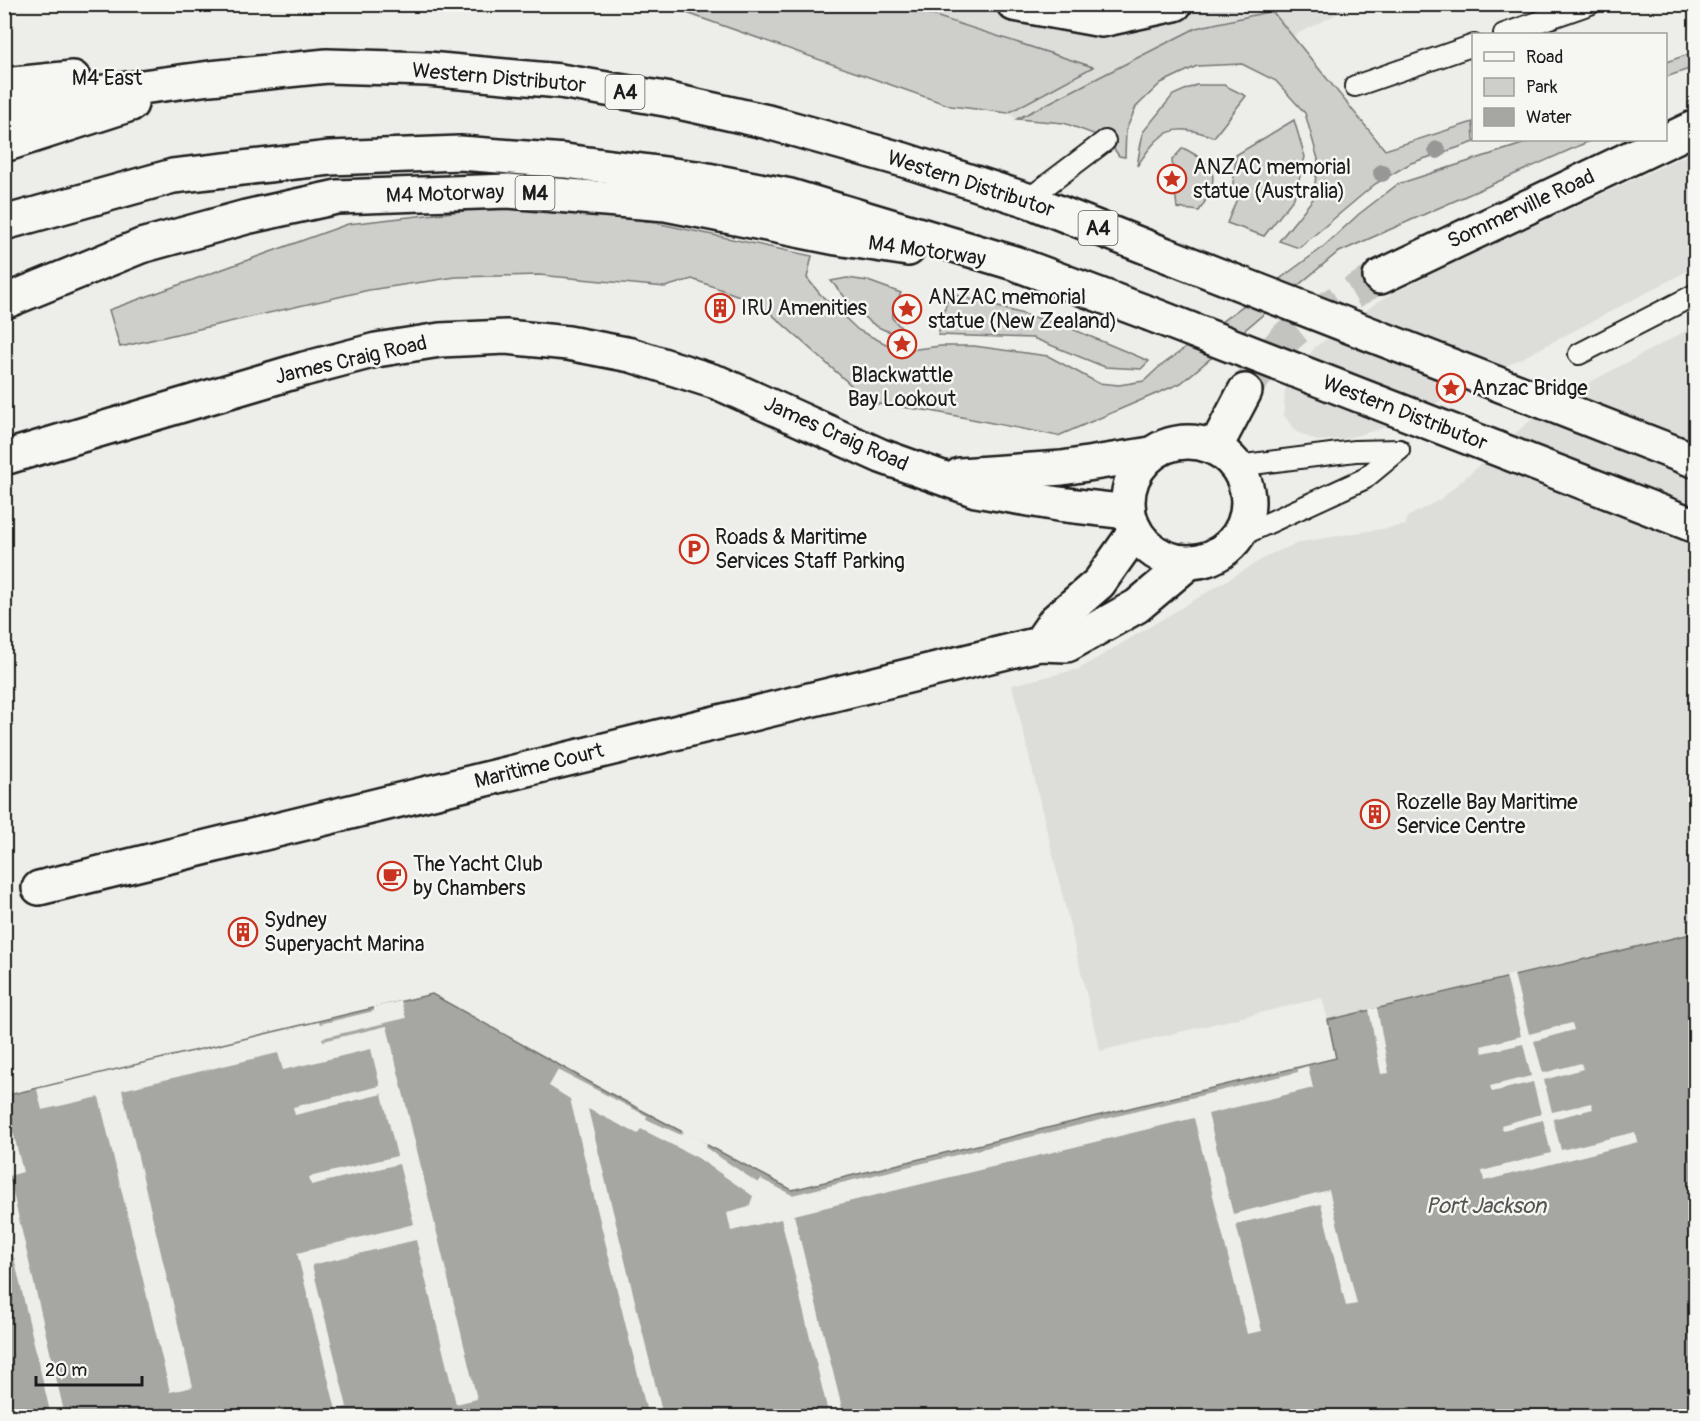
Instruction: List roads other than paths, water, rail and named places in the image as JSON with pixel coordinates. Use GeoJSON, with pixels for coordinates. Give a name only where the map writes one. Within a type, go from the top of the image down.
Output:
{"type":"FeatureCollection","features":[{"type":"Feature","properties":{"kind":"main road"},"geometry":{"type":"LineString","coordinates":[[1014,4],[1102,20],[1175,4]]}},
{"type":"Feature","properties":{"kind":"main road","name":"Western Distributor"},"geometry":{"type":"LineString","coordinates":[[210,78],[327,66],[428,69],[560,81],[665,99],[768,122],[904,160],[1027,200],[1695,461]]}},
{"type":"Feature","properties":{"kind":"main road","name":"M4 East"},"geometry":{"type":"LineString","coordinates":[[4,85],[59,78],[210,78]]}},
{"type":"Feature","properties":{"kind":"main road"},"geometry":{"type":"LineString","coordinates":[[4,111],[66,98],[210,78]]}},
{"type":"Feature","properties":{"kind":"main road"},"geometry":{"type":"LineString","coordinates":[[4,145],[210,78]]}},
{"type":"Feature","properties":{"kind":"main road","name":"Sommerville Road"},"geometry":{"type":"LineString","coordinates":[[1667,140],[1695,127]]}},
{"type":"Feature","properties":{"kind":"main road","name":"Sommerville Road"},"geometry":{"type":"LineString","coordinates":[[1380,277],[1666,141]]}},
{"type":"Feature","properties":{"kind":"main road"},"geometry":{"type":"LineString","coordinates":[[4,223],[173,176],[330,158],[460,153],[565,161],[697,178],[790,196],[1014,263]]}},
{"type":"Feature","properties":{"kind":"main road","name":"M4 Motorway"},"geometry":{"type":"LineString","coordinates":[[4,302],[141,246],[246,217],[337,197],[508,191],[666,204],[837,238],[1014,263]]}},
{"type":"Feature","properties":{"kind":"main road","name":"Western Distributor"},"geometry":{"type":"LineString","coordinates":[[1014,263],[1695,526]]}},
{"type":"Feature","properties":{"kind":"main road","name":"James Craig Road"},"geometry":{"type":"LineString","coordinates":[[4,458],[304,369],[376,350],[440,340],[506,337],[568,344],[631,355],[719,383],[881,456],[935,477],[976,490],[1058,504],[1131,522]]}},
{"type":"Feature","properties":{"kind":"main road"},"geometry":{"type":"LineString","coordinates":[[1226,457],[1245,391]]}},
{"type":"Feature","properties":{"kind":"main road"},"geometry":{"type":"LineString","coordinates":[[1184,442],[1199,443],[1226,457],[1245,483],[1248,501],[1246,520],[1238,537],[1224,551],[1207,560],[1188,563],[1172,561],[1157,554],[1144,544],[1131,522],[1127,496],[1131,479],[1139,465],[1150,454],[1168,445],[1184,442]]}},
{"type":"Feature","properties":{"kind":"main road","name":"James Craig Road"},"geometry":{"type":"LineString","coordinates":[[935,477],[1062,468],[1150,454]]}},
{"type":"Feature","properties":{"kind":"main road"},"geometry":{"type":"LineString","coordinates":[[1039,644],[1055,621],[1099,583],[1131,522]]}},
{"type":"Feature","properties":{"kind":"main road","name":"Maritime Court"},"geometry":{"type":"LineString","coordinates":[[39,888],[1039,644],[1067,645],[1137,606],[1188,563]]}},
{"type":"Feature","properties":{"kind":"lane"},"geometry":{"type":"LineString","coordinates":[[1507,33],[1590,4]]}},
{"type":"Feature","properties":{"kind":"lane"},"geometry":{"type":"LineString","coordinates":[[1354,86],[1472,45]]}},
{"type":"Feature","properties":{"kind":"lane"},"geometry":{"type":"LineString","coordinates":[[1027,200],[1105,141]]}},
{"type":"Feature","properties":{"kind":"lane"},"geometry":{"type":"LineString","coordinates":[[1578,354],[1695,294]]}},
{"type":"Feature","properties":{"kind":"lane"},"geometry":{"type":"LineString","coordinates":[[1226,457],[1399,450],[1364,479],[1238,537]]}},
{"type":"Feature","properties":{"kind":"water","name":"Port Jackson"},"geometry":{"type":"Polygon","coordinates":[[[1695,933],[1695,1416],[5,1416],[4,1096],[432,994],[611,1094],[792,1190],[1336,1058],[1328,1020],[1695,933]]]}},
{"type":"Feature","properties":{"kind":"tunnel"},"geometry":{"type":"LineString","coordinates":[[1245,391],[1289,335],[1321,312],[1380,277]]}},
{"type":"Feature","properties":{"kind":"place","name":"ANZAC memorial statue (Australia)"},"geometry":{"type":"Point","coordinates":[1172,179]}},
{"type":"Feature","properties":{"kind":"place","name":"IRU Amenities"},"geometry":{"type":"Point","coordinates":[720,308]}},
{"type":"Feature","properties":{"kind":"place","name":"ANZAC memorial statue (New Zealand)"},"geometry":{"type":"Point","coordinates":[907,309]}},
{"type":"Feature","properties":{"kind":"place","name":"Blackwattle Bay Lookout"},"geometry":{"type":"Point","coordinates":[902,344]}},
{"type":"Feature","properties":{"kind":"place","name":"Anzac Bridge"},"geometry":{"type":"Point","coordinates":[1451,388]}},
{"type":"Feature","properties":{"kind":"place","name":"Roads & Maritime Services Staff Parking"},"geometry":{"type":"Point","coordinates":[694,549]}},
{"type":"Feature","properties":{"kind":"place","name":"Rozelle Bay Maritime Service Centre"},"geometry":{"type":"Point","coordinates":[1375,814]}},
{"type":"Feature","properties":{"kind":"place","name":"The Yacht Club by Chambers"},"geometry":{"type":"Point","coordinates":[392,876]}},
{"type":"Feature","properties":{"kind":"place","name":"Sydney Superyacht Marina"},"geometry":{"type":"Point","coordinates":[243,932]}}]}
